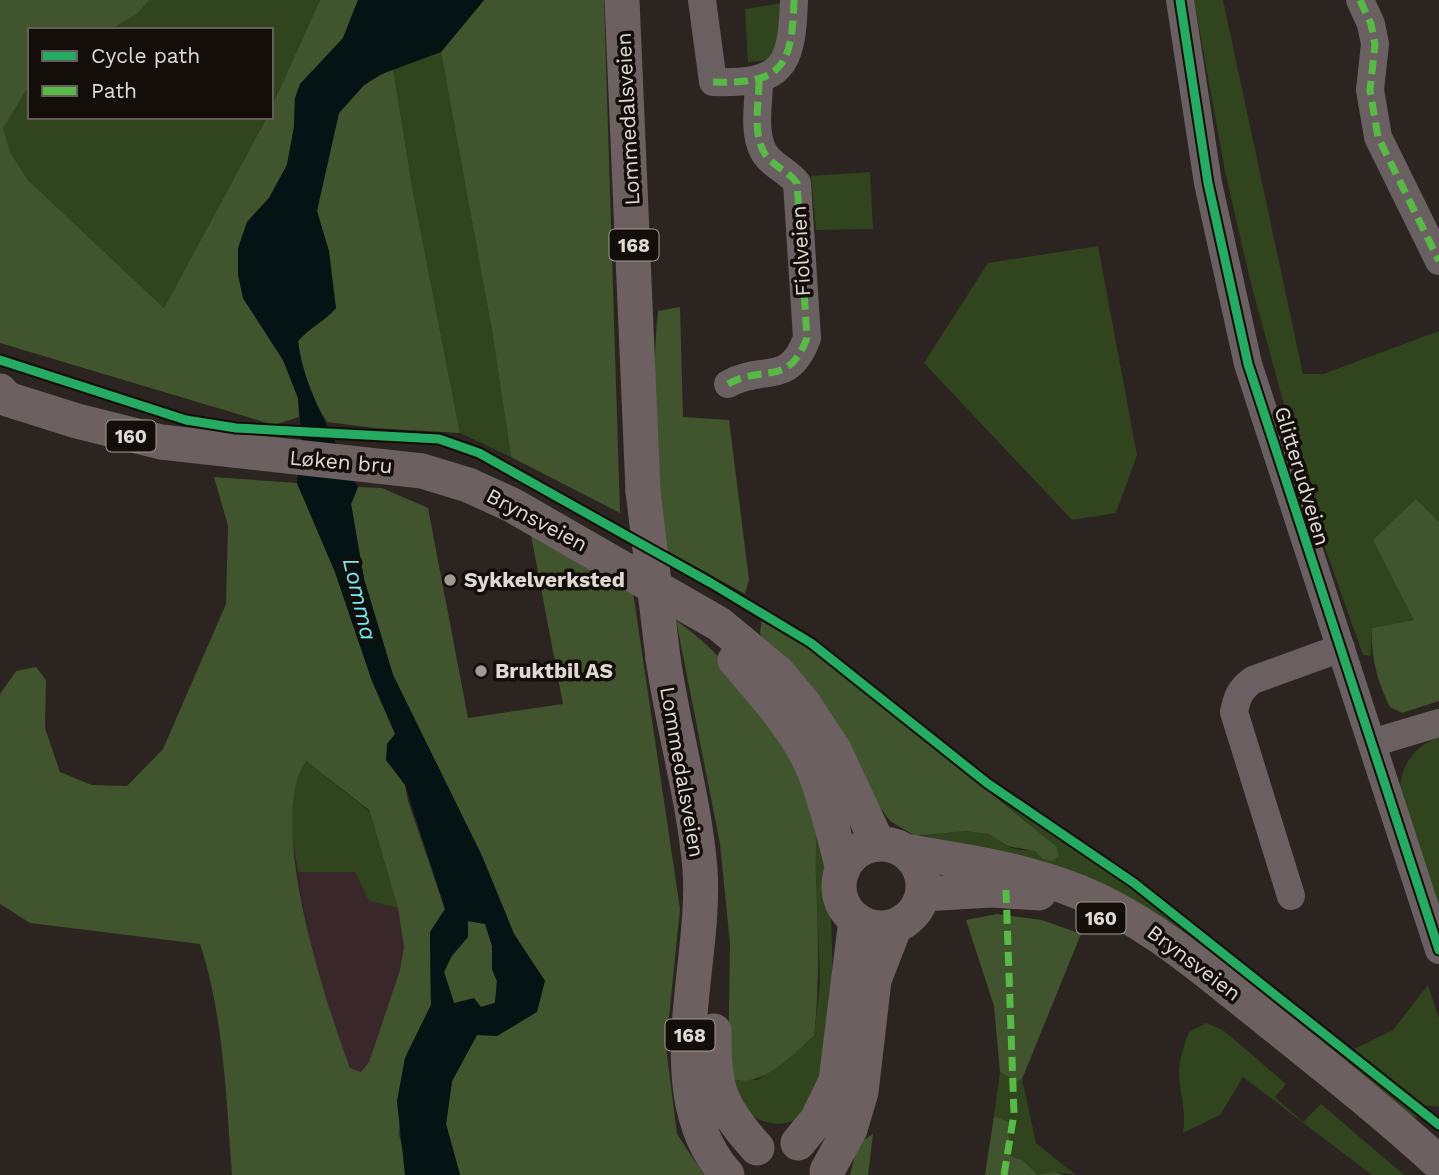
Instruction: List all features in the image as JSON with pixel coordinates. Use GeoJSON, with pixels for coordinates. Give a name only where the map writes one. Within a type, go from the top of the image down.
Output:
{"type":"FeatureCollection","features":[{"type":"Feature","properties":{"kind":"main road","name":"Lommedalsveien"},"geometry":{"type":"LineString","coordinates":[[622,0],[643,491],[663,658],[697,844],[701,886],[713,932],[714,1076],[749,1161]]}},
{"type":"Feature","properties":{"kind":"main road","name":"Løken bru"},"geometry":{"type":"LineString","coordinates":[[2,397],[142,439],[259,455],[422,471]]}},
{"type":"Feature","properties":{"kind":"main road","name":"Brynsveien"},"geometry":{"type":"LineString","coordinates":[[422,471],[468,485],[512,505],[719,624],[762,658],[791,688],[834,750],[891,847],[1023,872],[1081,893],[1136,920],[1197,964],[1430,1162]]}},
{"type":"Feature","properties":{"kind":"main road","name":"Brynsveien"},"geometry":{"type":"LineString","coordinates":[[681,604],[763,691],[801,747],[821,791],[843,869]]}},
{"type":"Feature","properties":{"kind":"main road"},"geometry":{"type":"LineString","coordinates":[[843,869],[849,858],[862,848],[891,847]]}},
{"type":"Feature","properties":{"kind":"main road","name":"160"},"geometry":{"type":"LineString","coordinates":[[891,847],[920,872],[923,894]]}},
{"type":"Feature","properties":{"kind":"main road","name":"160"},"geometry":{"type":"LineString","coordinates":[[843,869],[838,888],[842,904],[856,920]]}},
{"type":"Feature","properties":{"kind":"main road","name":"Lommedalsveien"},"geometry":{"type":"LineString","coordinates":[[701,886],[691,1025],[691,1096],[700,1130],[711,1154],[727,1175]]}},
{"type":"Feature","properties":{"kind":"main road","name":"Brynsveien"},"geometry":{"type":"LineString","coordinates":[[923,894],[1030,891],[1068,901],[1098,916],[1430,1162]]}},
{"type":"Feature","properties":{"kind":"main road"},"geometry":{"type":"LineString","coordinates":[[827,1173],[820,1157],[810,1147],[798,1143],[823,1110],[836,1081],[856,920],[881,929],[895,926],[912,915],[923,894]]}},
{"type":"Feature","properties":{"kind":"main road"},"geometry":{"type":"LineString","coordinates":[[827,1173],[850,1129],[861,1092],[874,980],[895,926]]}},
{"type":"Feature","properties":{"kind":"main road","name":"168"},"geometry":{"type":"LineString","coordinates":[[749,1161],[774,1140],[789,1139],[798,1143]]}},
{"type":"Feature","properties":{"kind":"street"},"geometry":{"type":"LineString","coordinates":[[702,0],[713,82],[759,81],[774,73],[788,51],[794,0]]}},
{"type":"Feature","properties":{"kind":"street","name":"Glitterudveien"},"geometry":{"type":"LineString","coordinates":[[1180,0],[1208,183],[1237,323],[1310,560],[1373,743],[1439,950]]}},
{"type":"Feature","properties":{"kind":"street"},"geometry":{"type":"LineString","coordinates":[[1360,0],[1375,44],[1370,90],[1378,136],[1439,261]]}},
{"type":"Feature","properties":{"kind":"street","name":"Fiolveien"},"geometry":{"type":"LineString","coordinates":[[729,384],[749,375],[789,368],[801,355],[807,338],[797,183],[770,160],[760,145],[759,81]]}},
{"type":"Feature","properties":{"kind":"street"},"geometry":{"type":"LineString","coordinates":[[1291,896],[1234,712],[1242,687],[1253,680],[1341,649]]}},
{"type":"Feature","properties":{"kind":"street"},"geometry":{"type":"LineString","coordinates":[[1373,743],[1439,723]]}},
{"type":"Feature","properties":{"kind":"shaded area"},"geometry":{"type":"Polygon","coordinates":[[[298,872],[356,872],[369,901],[398,908],[404,947],[400,970],[369,1062],[361,1072],[350,1068],[334,1026],[310,944],[298,872]]]}},
{"type":"Feature","properties":{"kind":"green space"},"geometry":{"type":"Polygon","coordinates":[[[0,0],[150,0],[137,14],[113,28],[28,28],[28,87],[3,128],[10,152],[28,180],[164,308],[266,119],[273,119],[273,104],[320,0],[358,0],[343,38],[295,98],[294,127],[287,165],[269,198],[247,222],[243,298],[283,360],[298,398],[299,417],[274,425],[0,343],[0,0]]]}},
{"type":"Feature","properties":{"kind":"green space"},"geometry":{"type":"Polygon","coordinates":[[[150,0],[320,0],[273,104],[273,28],[113,28],[137,14],[150,0]]]}},
{"type":"Feature","properties":{"kind":"green space"},"geometry":{"type":"Polygon","coordinates":[[[484,0],[604,0],[620,513],[511,457],[492,331],[441,52],[484,0]]]}},
{"type":"Feature","properties":{"kind":"green space"},"geometry":{"type":"Polygon","coordinates":[[[1194,0],[1223,0],[1303,374],[1323,374],[1439,331],[1439,522],[1415,499],[1410,608],[1414,620],[1372,628],[1371,656],[1363,655],[1317,525],[1250,280],[1225,171],[1194,0]]]}},
{"type":"Feature","properties":{"kind":"green space"},"geometry":{"type":"Polygon","coordinates":[[[782,3],[784,15],[773,60],[748,62],[745,9],[782,3]]]}},
{"type":"Feature","properties":{"kind":"green space"},"geometry":{"type":"Polygon","coordinates":[[[441,52],[492,331],[511,457],[460,433],[413,192],[393,68],[441,52]]]}},
{"type":"Feature","properties":{"kind":"green space"},"geometry":{"type":"Polygon","coordinates":[[[393,68],[413,192],[460,433],[374,428],[327,422],[308,383],[299,352],[298,341],[336,308],[317,211],[339,113],[364,85],[393,68]]]}},
{"type":"Feature","properties":{"kind":"green space"},"geometry":{"type":"Polygon","coordinates":[[[28,87],[28,119],[266,119],[164,308],[28,180],[10,152],[2,128],[28,87]]]}},
{"type":"Feature","properties":{"kind":"green space"},"geometry":{"type":"Polygon","coordinates":[[[870,172],[873,229],[816,230],[811,176],[870,172]]]}},
{"type":"Feature","properties":{"kind":"green space"},"geometry":{"type":"Polygon","coordinates":[[[1098,246],[1137,455],[1116,513],[1072,520],[924,363],[988,263],[1098,246]]]}},
{"type":"Feature","properties":{"kind":"green space"},"geometry":{"type":"Polygon","coordinates":[[[680,307],[683,417],[729,420],[749,580],[745,594],[664,549],[655,430],[656,341],[658,311],[680,307]]]}},
{"type":"Feature","properties":{"kind":"green space"},"geometry":{"type":"Polygon","coordinates":[[[214,477],[297,483],[335,572],[372,681],[396,734],[408,801],[445,909],[430,933],[431,1005],[405,1058],[399,1134],[406,1163],[405,1175],[232,1175],[219,1029],[200,944],[30,923],[0,904],[0,694],[16,671],[36,667],[46,680],[45,728],[60,772],[92,785],[127,786],[163,749],[226,604],[228,526],[214,477]],[[306,761],[295,788],[292,824],[296,867],[304,912],[327,1001],[350,1068],[361,1072],[369,1062],[400,970],[404,947],[398,908],[369,810],[306,761]]]}},
{"type":"Feature","properties":{"kind":"green space"},"geometry":{"type":"Polygon","coordinates":[[[358,487],[382,488],[428,508],[468,718],[563,704],[530,530],[632,585],[680,909],[666,1047],[677,1134],[704,1175],[460,1175],[446,1124],[452,1081],[477,1035],[545,981],[514,934],[482,856],[393,675],[364,579],[351,504],[358,487]]]}},
{"type":"Feature","properties":{"kind":"green space"},"geometry":{"type":"Polygon","coordinates":[[[1416,499],[1439,522],[1439,701],[1402,713],[1390,707],[1382,688],[1374,659],[1372,628],[1414,620],[1373,540],[1416,499]]]}},
{"type":"Feature","properties":{"kind":"green space"},"geometry":{"type":"Polygon","coordinates":[[[762,617],[827,660],[1056,846],[1059,856],[1052,861],[1043,859],[1035,851],[1007,846],[989,834],[966,831],[915,836],[890,821],[769,655],[760,633],[762,617]]]}},
{"type":"Feature","properties":{"kind":"green space"},"geometry":{"type":"Polygon","coordinates":[[[676,620],[721,660],[761,708],[792,761],[815,825],[818,956],[814,1036],[774,1069],[752,1080],[728,1077],[730,943],[720,844],[676,620]]]}},
{"type":"Feature","properties":{"kind":"green space"},"geometry":{"type":"Polygon","coordinates":[[[1439,737],[1439,905],[1400,789],[1403,772],[1411,757],[1423,745],[1439,737]]]}},
{"type":"Feature","properties":{"kind":"green space"},"geometry":{"type":"Polygon","coordinates":[[[791,759],[813,800],[820,828],[831,929],[832,1002],[825,1059],[812,1101],[799,1117],[776,1124],[759,1120],[745,1110],[728,1077],[758,1080],[814,1036],[820,983],[814,821],[791,759]]]}},
{"type":"Feature","properties":{"kind":"green space"},"geometry":{"type":"Polygon","coordinates":[[[306,761],[369,811],[398,908],[369,901],[355,872],[298,872],[292,829],[292,800],[299,773],[306,761]]]}},
{"type":"Feature","properties":{"kind":"green space"},"geometry":{"type":"Polygon","coordinates":[[[988,790],[1135,888],[1418,1117],[1409,1119],[1141,911],[915,836],[970,831],[988,834],[1006,846],[1019,850],[1056,846],[988,790]]]}},
{"type":"Feature","properties":{"kind":"green space"},"geometry":{"type":"Polygon","coordinates":[[[997,914],[1042,920],[1081,934],[1022,1079],[1017,1082],[1000,1072],[994,1006],[966,920],[997,914]]]}},
{"type":"Feature","properties":{"kind":"green space"},"geometry":{"type":"Polygon","coordinates":[[[467,921],[485,923],[492,946],[492,969],[497,981],[495,1003],[481,1007],[454,1003],[444,972],[467,921]]]}},
{"type":"Feature","properties":{"kind":"green space"},"geometry":{"type":"Polygon","coordinates":[[[1428,985],[1439,1018],[1439,1107],[1424,1105],[1354,1049],[1393,1030],[1428,985]]]}},
{"type":"Feature","properties":{"kind":"green space"},"geometry":{"type":"Polygon","coordinates":[[[1206,1023],[1223,1030],[1286,1084],[1275,1097],[1303,1122],[1321,1104],[1404,1175],[1372,1175],[1243,1077],[1220,1115],[1183,1133],[1179,1071],[1181,1056],[1189,1032],[1206,1023]]]}},
{"type":"Feature","properties":{"kind":"green space"},"geometry":{"type":"Polygon","coordinates":[[[1000,1072],[1017,1082],[1022,1079],[1036,1143],[1076,1175],[1054,1172],[1038,1175],[1024,1160],[1010,1156],[1009,1122],[994,1116],[1000,1072]]]}},
{"type":"Feature","properties":{"kind":"green space"},"geometry":{"type":"Polygon","coordinates":[[[994,1116],[1009,1122],[1010,1156],[1023,1160],[1038,1175],[985,1175],[994,1116]]]}},
{"type":"Feature","properties":{"kind":"green space"},"geometry":{"type":"Polygon","coordinates":[[[873,1134],[868,1175],[850,1175],[858,1144],[873,1134]]]}},
{"type":"Feature","properties":{"kind":"green space"},"geometry":{"type":"Polygon","coordinates":[[[1054,1172],[1064,1175],[1038,1175],[1054,1172]]]}},
{"type":"Feature","properties":{"kind":"water","name":"Lomma"},"geometry":{"type":"Polygon","coordinates":[[[358,0],[484,0],[441,52],[379,75],[364,85],[339,113],[317,211],[329,251],[336,308],[298,341],[301,360],[314,397],[358,487],[351,504],[364,579],[393,675],[482,856],[514,934],[545,981],[537,1012],[497,1036],[477,1035],[452,1081],[446,1124],[460,1175],[405,1175],[397,1101],[405,1058],[431,1005],[430,932],[445,909],[405,785],[386,760],[387,744],[395,734],[372,681],[335,572],[297,483],[302,439],[298,398],[283,360],[243,298],[238,275],[238,248],[247,222],[269,198],[287,165],[294,127],[295,98],[300,84],[343,38],[358,0]],[[468,921],[468,937],[451,957],[444,972],[454,1003],[474,998],[481,1007],[495,1003],[497,981],[492,969],[492,946],[485,924],[468,921]]]}},
{"type":"Feature","properties":{"kind":"marked path"},"geometry":{"type":"LineString","coordinates":[[713,82],[754,80],[779,67],[790,42],[794,0]]}},
{"type":"Feature","properties":{"kind":"marked path"},"geometry":{"type":"LineString","coordinates":[[1360,0],[1371,24],[1375,44],[1370,90],[1378,137],[1439,261]]}},
{"type":"Feature","properties":{"kind":"marked path"},"geometry":{"type":"LineString","coordinates":[[728,384],[741,378],[784,369],[800,353],[807,338],[797,183],[768,158],[759,141],[759,81]]}},
{"type":"Feature","properties":{"kind":"marked path"},"geometry":{"type":"LineString","coordinates":[[1004,1175],[1014,1114],[1006,890]]}},
{"type":"Feature","properties":{"kind":"cycle path"},"geometry":{"type":"LineString","coordinates":[[1180,0],[1208,183],[1248,364],[1439,950]]}},
{"type":"Feature","properties":{"kind":"cycle path"},"geometry":{"type":"LineString","coordinates":[[0,360],[186,420],[236,428],[439,439],[479,453],[711,583],[811,643],[987,783],[1134,883],[1439,1125]]}},
{"type":"Feature","properties":{"kind":"place","name":"Sykkelverksted"},"geometry":{"type":"Point","coordinates":[450,580]}},
{"type":"Feature","properties":{"kind":"place","name":"Bruktbil AS"},"geometry":{"type":"Point","coordinates":[481,671]}}]}
